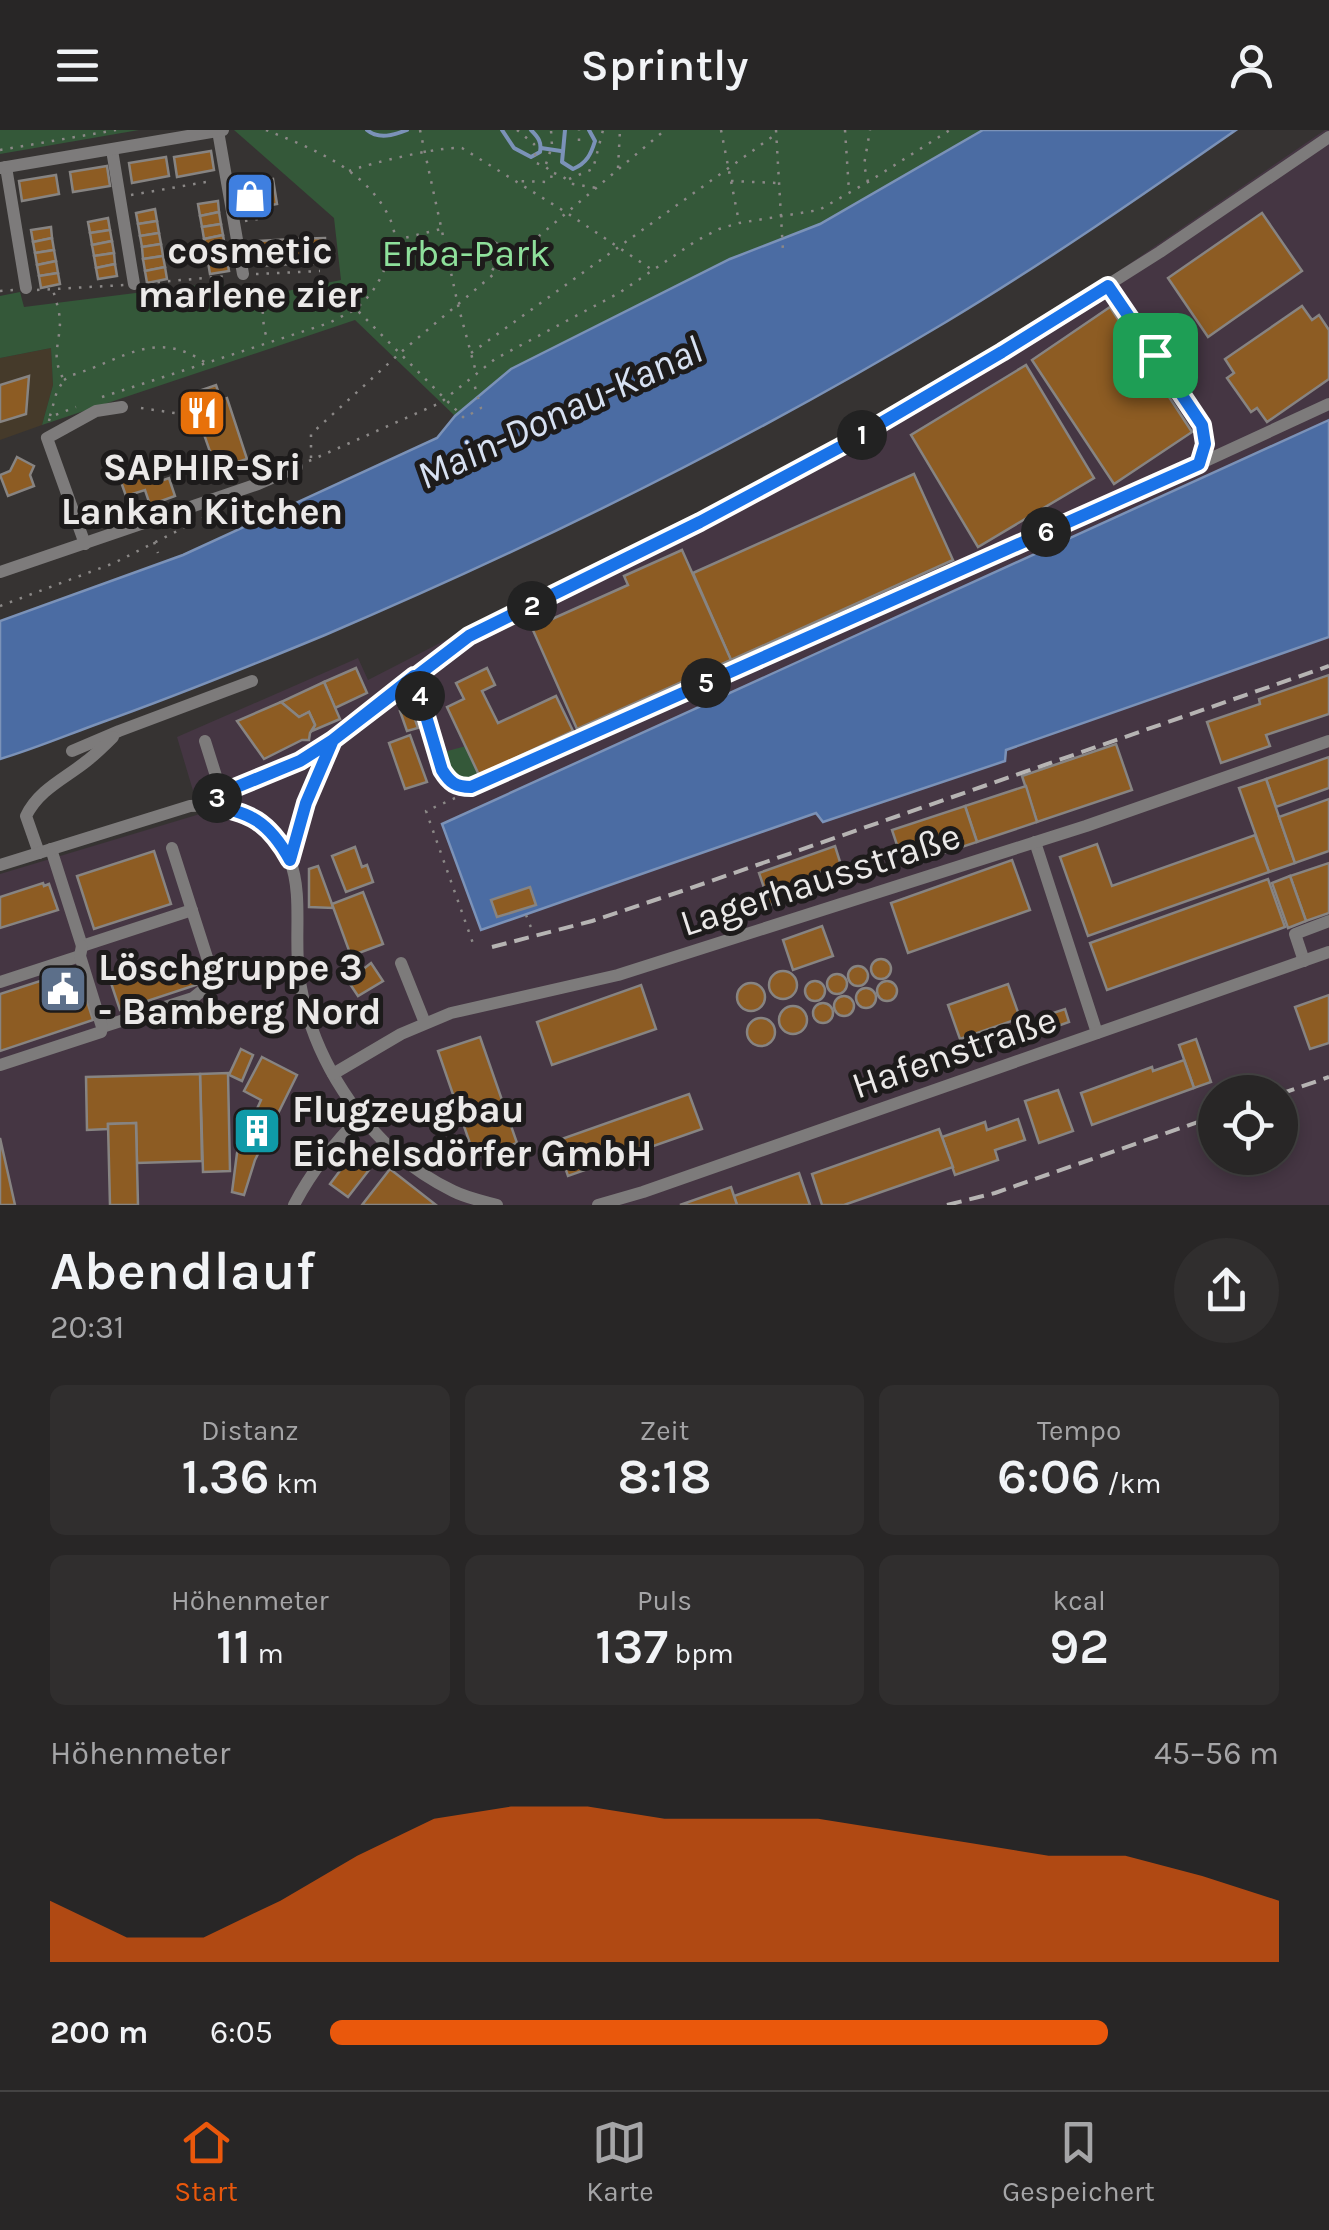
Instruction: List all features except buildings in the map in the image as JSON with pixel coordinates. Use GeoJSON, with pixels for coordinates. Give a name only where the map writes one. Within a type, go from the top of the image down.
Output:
{"type":"FeatureCollection","features":[{"type":"Feature","properties":{"kind":"street"},"geometry":{"type":"LineString","coordinates":[[26,288],[3,168],[221,130],[243,274]]}},
{"type":"Feature","properties":{"kind":"street"},"geometry":{"type":"LineString","coordinates":[[206,805],[300,761],[333,740],[469,636],[700,522],[986,362],[1226,209],[1329,137]]}},
{"type":"Feature","properties":{"kind":"street"},"geometry":{"type":"LineString","coordinates":[[112,150],[134,284]]}},
{"type":"Feature","properties":{"kind":"street"},"geometry":{"type":"LineString","coordinates":[[1108,286],[1202,425],[1205,444],[1199,464]]}},
{"type":"Feature","properties":{"kind":"street"},"geometry":{"type":"LineString","coordinates":[[414,676],[442,770],[449,781],[464,787],[1329,404]]}},
{"type":"Feature","properties":{"kind":"street"},"geometry":{"type":"LineString","coordinates":[[85,544],[47,438],[96,411],[122,407]]}},
{"type":"Feature","properties":{"kind":"street"},"geometry":{"type":"LineString","coordinates":[[0,572],[258,484],[297,467]]}},
{"type":"Feature","properties":{"kind":"street"},"geometry":{"type":"LineString","coordinates":[[72,751],[252,681]]}},
{"type":"Feature","properties":{"kind":"street"},"geometry":{"type":"LineString","coordinates":[[0,1065],[101,1032],[81,951],[45,851],[26,816],[49,788],[92,757],[119,730]]}},
{"type":"Feature","properties":{"kind":"street"},"geometry":{"type":"LineString","coordinates":[[290,860],[306,803],[333,740]]}},
{"type":"Feature","properties":{"kind":"street"},"geometry":{"type":"LineString","coordinates":[[205,741],[222,795]]}},
{"type":"Feature","properties":{"kind":"street","name":"Lagerhausstraße"},"geometry":{"type":"LineString","coordinates":[[332,1074],[401,1034],[451,1013],[618,975],[1035,842],[1329,741]]}},
{"type":"Feature","properties":{"kind":"street"},"geometry":{"type":"LineString","coordinates":[[0,865],[174,810],[206,805],[241,812],[261,823],[272,832],[290,860],[296,889],[296,941],[304,1006],[332,1074],[362,1115],[400,1155],[453,1191],[497,1205]]}},
{"type":"Feature","properties":{"kind":"street"},"geometry":{"type":"LineString","coordinates":[[1035,842],[1098,1033]]}},
{"type":"Feature","properties":{"kind":"street"},"geometry":{"type":"LineString","coordinates":[[102,1027],[193,998],[208,986],[212,973],[172,848]]}},
{"type":"Feature","properties":{"kind":"street"},"geometry":{"type":"LineString","coordinates":[[0,982],[192,910]]}},
{"type":"Feature","properties":{"kind":"street"},"geometry":{"type":"LineString","coordinates":[[1304,961],[1294,934],[1329,922]]}},
{"type":"Feature","properties":{"kind":"street","name":"Hafenstraße"},"geometry":{"type":"LineString","coordinates":[[598,1205],[1329,952]]}},
{"type":"Feature","properties":{"kind":"street"},"geometry":{"type":"LineString","coordinates":[[401,963],[425,1023]]}},
{"type":"Feature","properties":{"kind":"street"},"geometry":{"type":"LineString","coordinates":[[294,1205],[311,1173],[362,1115]]}},
{"type":"Feature","properties":{"kind":"path"},"geometry":{"type":"LineString","coordinates":[[0,150],[116,130]]}},
{"type":"Feature","properties":{"kind":"path"},"geometry":{"type":"LineString","coordinates":[[93,400],[329,323],[356,309],[374,292],[395,240],[384,207],[349,171],[310,148],[266,130]]}},
{"type":"Feature","properties":{"kind":"path"},"geometry":{"type":"LineString","coordinates":[[356,309],[464,418],[481,408],[420,130]]}},
{"type":"Feature","properties":{"kind":"path"},"geometry":{"type":"LineString","coordinates":[[517,130],[534,144],[536,162],[574,184],[597,188]]}},
{"type":"Feature","properties":{"kind":"path"},"geometry":{"type":"LineString","coordinates":[[545,166],[552,146],[551,130]]}},
{"type":"Feature","properties":{"kind":"path"},"geometry":{"type":"LineString","coordinates":[[579,141],[580,130]]}},
{"type":"Feature","properties":{"kind":"path"},"geometry":{"type":"LineString","coordinates":[[569,179],[593,169],[603,130]]}},
{"type":"Feature","properties":{"kind":"path"},"geometry":{"type":"LineString","coordinates":[[618,169],[620,130]]}},
{"type":"Feature","properties":{"kind":"path"},"geometry":{"type":"LineString","coordinates":[[652,130],[658,136]]}},
{"type":"Feature","properties":{"kind":"path"},"geometry":{"type":"LineString","coordinates":[[312,460],[311,434],[400,353],[666,130]]}},
{"type":"Feature","properties":{"kind":"path"},"geometry":{"type":"LineString","coordinates":[[721,130],[739,223]]}},
{"type":"Feature","properties":{"kind":"path"},"geometry":{"type":"LineString","coordinates":[[844,130],[849,193]]}},
{"type":"Feature","properties":{"kind":"path"},"geometry":{"type":"LineString","coordinates":[[868,182],[864,165],[870,130]]}},
{"type":"Feature","properties":{"kind":"path"},"geometry":{"type":"LineString","coordinates":[[297,467],[440,403],[516,346],[619,293],[719,229],[812,212],[950,130]]}},
{"type":"Feature","properties":{"kind":"path"},"geometry":{"type":"LineString","coordinates":[[470,353],[776,132]]}},
{"type":"Feature","properties":{"kind":"path"},"geometry":{"type":"LineString","coordinates":[[776,132],[783,251]]}},
{"type":"Feature","properties":{"kind":"path"},"geometry":{"type":"LineString","coordinates":[[349,171],[462,148],[654,271]]}},
{"type":"Feature","properties":{"kind":"path"},"geometry":{"type":"LineString","coordinates":[[516,181],[547,182],[552,173]]}},
{"type":"Feature","properties":{"kind":"path"},"geometry":{"type":"LineString","coordinates":[[120,197],[218,180]]}},
{"type":"Feature","properties":{"kind":"path"},"geometry":{"type":"LineString","coordinates":[[730,181],[780,184]]}},
{"type":"Feature","properties":{"kind":"path"},"geometry":{"type":"LineString","coordinates":[[395,240],[441,229]]}},
{"type":"Feature","properties":{"kind":"path"},"geometry":{"type":"LineString","coordinates":[[444,242],[497,272]]}},
{"type":"Feature","properties":{"kind":"path"},"geometry":{"type":"LineString","coordinates":[[0,292],[320,270]]}},
{"type":"Feature","properties":{"kind":"path"},"geometry":{"type":"LineString","coordinates":[[243,274],[262,302],[269,342]]}},
{"type":"Feature","properties":{"kind":"path"},"geometry":{"type":"LineString","coordinates":[[52,288],[60,325],[57,367],[64,380]]}},
{"type":"Feature","properties":{"kind":"path"},"geometry":{"type":"LineString","coordinates":[[47,438],[56,392],[72,375],[152,346],[176,347],[208,364]]}},
{"type":"Feature","properties":{"kind":"path"},"geometry":{"type":"LineString","coordinates":[[50,417],[83,404]]}},
{"type":"Feature","properties":{"kind":"path"},"geometry":{"type":"LineString","coordinates":[[141,408],[188,415]]}},
{"type":"Feature","properties":{"kind":"path"},"geometry":{"type":"LineString","coordinates":[[0,606],[114,563],[218,510]]}},
{"type":"Feature","properties":{"kind":"path"},"geometry":{"type":"LineString","coordinates":[[154,542],[158,553]]}},
{"type":"Feature","properties":{"kind":"path"},"geometry":{"type":"LineString","coordinates":[[464,787],[455,799],[426,811],[475,949]]}},
{"type":"Feature","properties":{"kind":"path"},"geometry":{"type":"LineString","coordinates":[[434,834],[443,830]]}},
{"type":"Feature","properties":{"kind":"path"},"geometry":{"type":"LineString","coordinates":[[526,914],[532,930]]}},
{"type":"Feature","properties":{"kind":"shaded area"},"geometry":{"type":"Polygon","coordinates":[[[1329,130],[1329,1205],[0,1205],[0,874],[200,814],[177,737],[358,658],[368,680],[658,538],[861,427],[1094,288],[1329,130]]]}},
{"type":"Feature","properties":{"kind":"shaded area"},"geometry":{"type":"Polygon","coordinates":[[[51,348],[53,385],[42,425],[0,440],[0,358],[51,348]]]}},
{"type":"Feature","properties":{"kind":"green space"},"geometry":{"type":"Polygon","coordinates":[[[0,130],[139,130],[0,154],[0,130]]]}},
{"type":"Feature","properties":{"kind":"green space","name":"Erba-Park"},"geometry":{"type":"Polygon","coordinates":[[[234,130],[983,130],[820,224],[730,259],[511,369],[455,416],[355,320],[42,425],[53,385],[51,348],[0,358],[0,296],[20,292],[24,307],[223,282],[228,303],[341,280],[334,218],[234,130]]]}},
{"type":"Feature","properties":{"kind":"green space"},"geometry":{"type":"Polygon","coordinates":[[[466,746],[482,779],[461,782],[444,768],[440,753],[466,746]]]}},
{"type":"Feature","properties":{"kind":"water","name":"Main-Donau-Kanal"},"geometry":{"type":"Polygon","coordinates":[[[983,130],[1236,130],[946,322],[641,489],[325,635],[0,759],[0,621],[183,555],[437,438],[455,416],[511,369],[730,259],[820,224],[983,130]]]}},
{"type":"Feature","properties":{"kind":"water"},"geometry":{"type":"Polygon","coordinates":[[[1329,420],[1329,637],[1006,750],[1005,761],[823,822],[816,813],[481,930],[442,824],[1329,420]]]}},
{"type":"Feature","properties":{"kind":"waterway"},"geometry":{"type":"LineString","coordinates":[[367,130],[382,136],[407,130]]}},
{"type":"Feature","properties":{"kind":"waterway"},"geometry":{"type":"LineString","coordinates":[[502,130],[514,148],[531,157],[540,152],[539,140],[531,130]]}},
{"type":"Feature","properties":{"kind":"waterway"},"geometry":{"type":"LineString","coordinates":[[565,130],[562,162],[573,169],[592,150],[595,141],[589,130]]}},
{"type":"Feature","properties":{"kind":"waterway"},"geometry":{"type":"LineString","coordinates":[[541,148],[561,151]]}},
{"type":"Feature","properties":{"kind":"railway"},"geometry":{"type":"LineString","coordinates":[[492,947],[592,921],[688,889],[1329,666]]}},
{"type":"Feature","properties":{"kind":"railway"},"geometry":{"type":"LineString","coordinates":[[1298,1088],[1329,1077]]}},
{"type":"Feature","properties":{"kind":"railway"},"geometry":{"type":"LineString","coordinates":[[947,1205],[995,1193],[1198,1122]]}},
{"type":"Feature","properties":{"kind":"place","name":"cosmetic marlene zier"},"geometry":{"type":"Point","coordinates":[250,196]}},
{"type":"Feature","properties":{"kind":"place","name":"SAPHIR-Sri Lankan Kitchen"},"geometry":{"type":"Point","coordinates":[202,413]}},
{"type":"Feature","properties":{"kind":"place","name":"Löschgruppe 3 - Bamberg Nord"},"geometry":{"type":"Point","coordinates":[63,989]}},
{"type":"Feature","properties":{"kind":"place","name":"Flugzeugbau Eichelsdörfer GmbH"},"geometry":{"type":"Point","coordinates":[257,1131]}},
{"type":"Feature","properties":{"kind":"route"},"geometry":{"type":"LineString","coordinates":[[1155,355],[1108,286],[842,446],[700,522],[469,636],[414,676],[333,740],[300,761],[227,791],[206,805],[241,812],[261,823],[272,832],[290,860],[306,803],[333,740],[378,705],[414,676],[442,770],[458,787],[471,787],[1199,464],[1205,444],[1202,425],[1155,355]]}}]}
